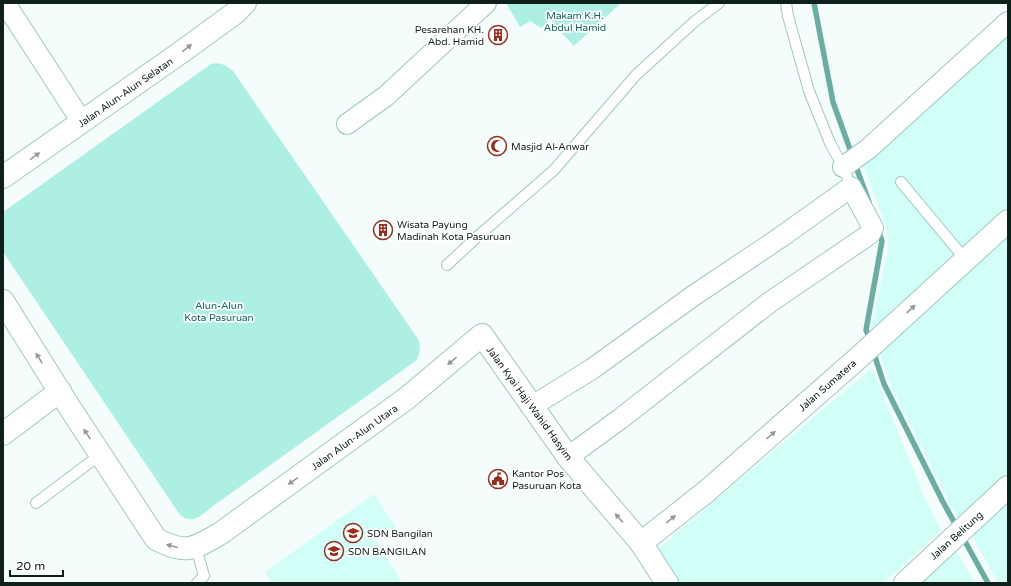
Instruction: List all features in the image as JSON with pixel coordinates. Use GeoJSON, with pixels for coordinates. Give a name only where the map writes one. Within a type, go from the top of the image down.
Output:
{"type":"FeatureCollection","features":[{"type":"Feature","properties":{"kind":"main road","name":"Jalan Alun-Alun Selatan"},"geometry":{"type":"LineString","coordinates":[[6,171],[82,122],[235,13],[245,3]]}},
{"type":"Feature","properties":{"kind":"main road","name":"Jalan Sumatera"},"geometry":{"type":"LineString","coordinates":[[641,543],[707,491],[883,336],[1008,221]]}},
{"type":"Feature","properties":{"kind":"main road"},"geometry":{"type":"LineString","coordinates":[[3,301],[156,540],[175,548],[182,549],[196,547]]}},
{"type":"Feature","properties":{"kind":"main road","name":"Jalan Kyai Haji Wahid Hasyim"},"geometry":{"type":"LineString","coordinates":[[482,335],[568,457],[641,543],[667,583]]}},
{"type":"Feature","properties":{"kind":"main road","name":"Jalan Alun-Alun Utara"},"geometry":{"type":"LineString","coordinates":[[196,547],[221,533],[408,398],[482,335]]}},
{"type":"Feature","properties":{"kind":"main road"},"geometry":{"type":"LineString","coordinates":[[3,434],[60,391]]}},
{"type":"Feature","properties":{"kind":"main road","name":"Jalan Belitung"},"geometry":{"type":"LineString","coordinates":[[904,583],[972,522],[1008,487]]}},
{"type":"Feature","properties":{"kind":"street"},"geometry":{"type":"LineString","coordinates":[[5,3],[82,122]]}},
{"type":"Feature","properties":{"kind":"street"},"geometry":{"type":"LineString","coordinates":[[347,124],[386,96],[486,3]]}},
{"type":"Feature","properties":{"kind":"street"},"geometry":{"type":"LineString","coordinates":[[846,166],[1008,22]]}},
{"type":"Feature","properties":{"kind":"street"},"geometry":{"type":"LineString","coordinates":[[532,406],[592,369],[693,296],[782,237],[851,187],[873,228],[870,234],[770,302],[620,419],[568,457]]}},
{"type":"Feature","properties":{"kind":"lane"},"geometry":{"type":"LineString","coordinates":[[447,265],[476,237],[554,170],[636,75],[694,22],[719,3]]}},
{"type":"Feature","properties":{"kind":"lane"},"geometry":{"type":"LineString","coordinates":[[786,3],[788,16],[809,91],[830,143],[846,166],[851,187]]}},
{"type":"Feature","properties":{"kind":"lane"},"geometry":{"type":"LineString","coordinates":[[901,182],[965,259]]}},
{"type":"Feature","properties":{"kind":"lane"},"geometry":{"type":"LineString","coordinates":[[36,503],[101,454]]}},
{"type":"Feature","properties":{"kind":"lane"},"geometry":{"type":"LineString","coordinates":[[196,547],[204,576],[197,583]]}},
{"type":"Feature","properties":{"kind":"shaded area"},"geometry":{"type":"Polygon","coordinates":[[[1008,28],[1008,212],[874,335],[871,329],[888,249],[887,229],[861,159],[1008,28]]]}},
{"type":"Feature","properties":{"kind":"shaded area"},"geometry":{"type":"Polygon","coordinates":[[[1008,232],[1008,475],[960,521],[892,388],[878,348],[1008,232]]]}},
{"type":"Feature","properties":{"kind":"shaded area"},"geometry":{"type":"Polygon","coordinates":[[[872,368],[924,496],[941,530],[884,583],[675,583],[654,552],[872,368]]]}},
{"type":"Feature","properties":{"kind":"shaded area","name":"SDN Bangilan"},"geometry":{"type":"Polygon","coordinates":[[[374,494],[396,527],[375,539],[402,583],[272,583],[265,572],[374,494]]]}},
{"type":"Feature","properties":{"kind":"shaded area"},"geometry":{"type":"Polygon","coordinates":[[[1008,501],[1008,583],[998,583],[972,536],[1008,501]]]}},
{"type":"Feature","properties":{"kind":"shaded area"},"geometry":{"type":"Polygon","coordinates":[[[956,551],[975,583],[921,583],[956,551]]]}},
{"type":"Feature","properties":{"kind":"green space","name":"Makam K.H. Abdul Hamid"},"geometry":{"type":"Polygon","coordinates":[[[506,3],[621,3],[574,46],[550,20],[541,28],[530,21],[520,27],[506,3]]]}},
{"type":"Feature","properties":{"kind":"green space","name":"Alun-Alun Kota Pasuruan"},"geometry":{"type":"Polygon","coordinates":[[[217,63],[225,65],[233,71],[416,336],[420,348],[417,360],[197,518],[189,519],[180,515],[3,252],[3,212],[211,64],[217,63]]]}},
{"type":"Feature","properties":{"kind":"waterway"},"geometry":{"type":"LineString","coordinates":[[814,3],[833,102],[852,155]]}},
{"type":"Feature","properties":{"kind":"waterway"},"geometry":{"type":"LineString","coordinates":[[855,164],[869,202]]}},
{"type":"Feature","properties":{"kind":"waterway"},"geometry":{"type":"LineString","coordinates":[[870,340],[866,330],[882,241],[878,230]]}},
{"type":"Feature","properties":{"kind":"waterway"},"geometry":{"type":"LineString","coordinates":[[873,351],[884,384],[958,529]]}},
{"type":"Feature","properties":{"kind":"waterway"},"geometry":{"type":"LineString","coordinates":[[962,536],[988,583]]}},
{"type":"Feature","properties":{"kind":"place","name":"Pesarehan KH. Abd. Hamid"},"geometry":{"type":"Point","coordinates":[498,35]}},
{"type":"Feature","properties":{"kind":"place","name":"Masjid Al-Anwar"},"geometry":{"type":"Point","coordinates":[497,146]}},
{"type":"Feature","properties":{"kind":"place","name":"Wisata Payung Madinah Kota Pasuruan"},"geometry":{"type":"Point","coordinates":[383,230]}},
{"type":"Feature","properties":{"kind":"place","name":"Kantor Pos Pasuruan Kota"},"geometry":{"type":"Point","coordinates":[498,479]}},
{"type":"Feature","properties":{"kind":"place","name":"SDN Bangilan"},"geometry":{"type":"Point","coordinates":[353,533]}},
{"type":"Feature","properties":{"kind":"place","name":"SDN BANGILAN"},"geometry":{"type":"Point","coordinates":[334,551]}}]}
